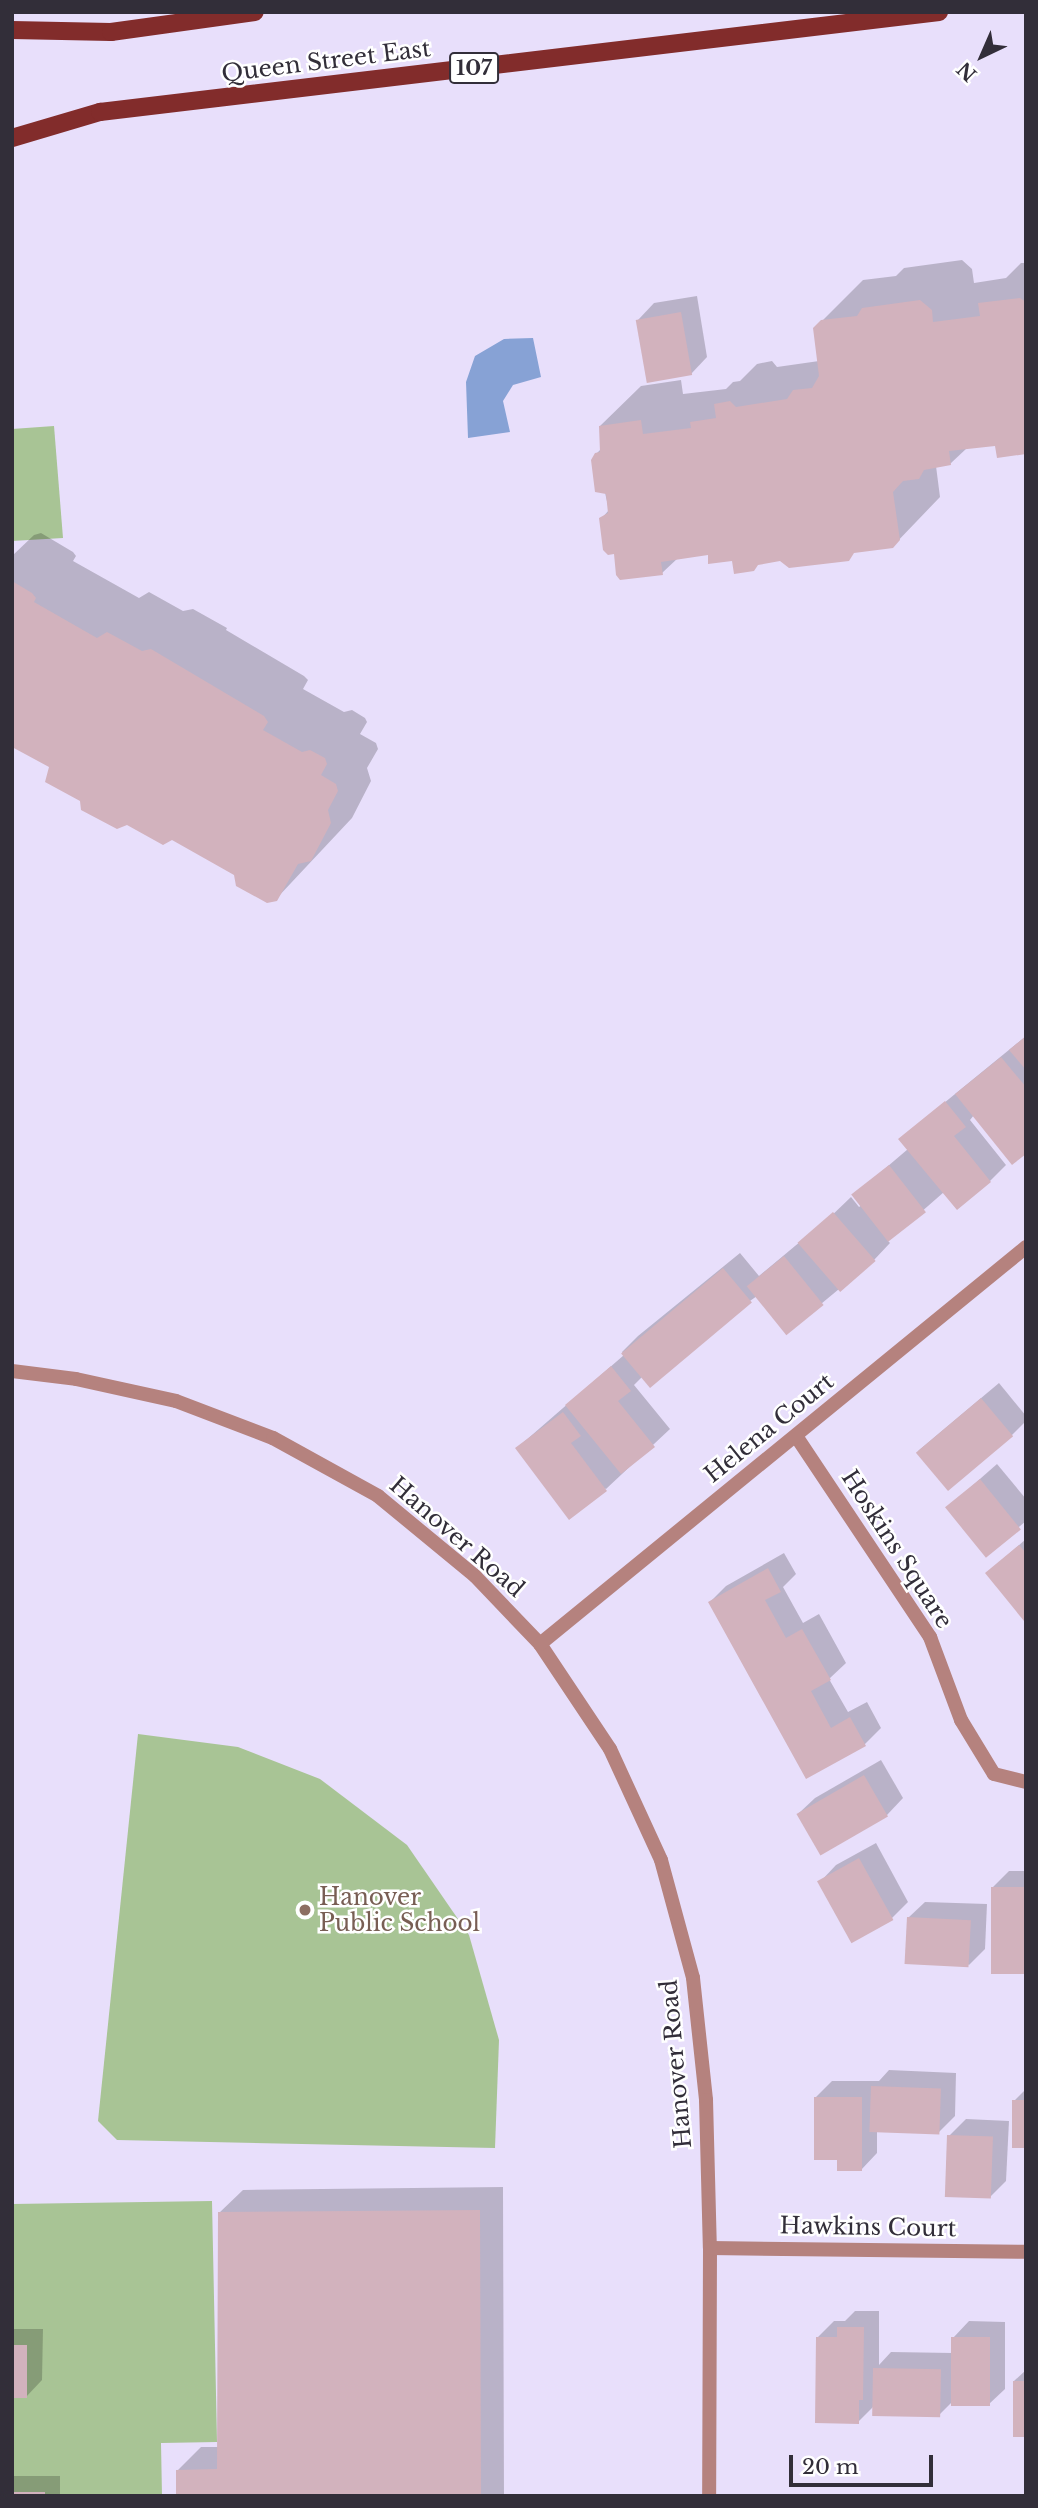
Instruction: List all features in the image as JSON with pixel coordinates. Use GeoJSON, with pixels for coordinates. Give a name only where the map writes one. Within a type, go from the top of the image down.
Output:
{"type":"FeatureCollection","features":[{"type":"Feature","properties":{"kind":"main road"},"geometry":{"type":"LineString","coordinates":[[12,30],[111,32],[255,12]]}},
{"type":"Feature","properties":{"kind":"main road","name":"Queen Street East"},"geometry":{"type":"LineString","coordinates":[[12,138],[100,112],[939,12]]}},
{"type":"Feature","properties":{"kind":"street","name":"Helena Court"},"geometry":{"type":"LineString","coordinates":[[540,1644],[1026,1247]]}},
{"type":"Feature","properties":{"kind":"street","name":"Hanover Road"},"geometry":{"type":"LineString","coordinates":[[12,1371],[76,1379],[176,1401],[273,1438],[378,1496],[475,1576],[540,1644],[610,1749],[661,1860],[693,1978],[706,2100],[710,2248],[709,2496]]}},
{"type":"Feature","properties":{"kind":"street","name":"Hoskins Square"},"geometry":{"type":"LineString","coordinates":[[796,1436],[930,1637],[961,1720],[994,1774],[1026,1782]]}},
{"type":"Feature","properties":{"kind":"street","name":"Hawkins Court"},"geometry":{"type":"LineString","coordinates":[[710,2248],[1026,2252]]}},
{"type":"Feature","properties":{"kind":"green space"},"geometry":{"type":"Polygon","coordinates":[[[54,426],[63,538],[12,541],[12,429],[54,426]]]}},
{"type":"Feature","properties":{"kind":"green space"},"geometry":{"type":"Polygon","coordinates":[[[138,1734],[238,1747],[320,1779],[407,1845],[469,1935],[499,2040],[495,2148],[117,2140],[98,2121],[138,1734]]]}},
{"type":"Feature","properties":{"kind":"green space"},"geometry":{"type":"Polygon","coordinates":[[[212,2201],[217,2442],[161,2443],[162,2496],[12,2496],[12,2204],[212,2201]]]}},
{"type":"Feature","properties":{"kind":"water"},"geometry":{"type":"Polygon","coordinates":[[[533,338],[541,377],[513,385],[503,401],[510,432],[468,438],[466,382],[475,356],[504,339],[533,338]]]}},
{"type":"Feature","properties":{"kind":"building"},"geometry":{"type":"Polygon","coordinates":[[[1020,298],[1026,302],[1026,454],[997,458],[995,446],[949,451],[951,465],[924,470],[919,479],[903,481],[893,492],[900,540],[893,548],[854,553],[849,561],[789,568],[780,561],[758,565],[754,571],[734,574],[732,561],[708,564],[708,555],[661,562],[663,575],[620,580],[616,575],[614,554],[608,555],[603,550],[599,518],[608,513],[606,494],[595,492],[591,460],[595,453],[600,452],[599,426],[641,420],[643,434],[691,428],[690,422],[716,418],[714,404],[730,401],[736,407],[787,399],[793,390],[812,388],[819,376],[813,328],[821,320],[857,316],[862,308],[920,300],[932,310],[933,322],[980,316],[978,303],[1020,298]]]}},
{"type":"Feature","properties":{"kind":"building"},"geometry":{"type":"Polygon","coordinates":[[[681,312],[692,375],[647,383],[636,320],[681,312]]]}},
{"type":"Feature","properties":{"kind":"building"},"geometry":{"type":"Polygon","coordinates":[[[12,581],[32,593],[36,598],[34,602],[97,638],[107,632],[142,651],[151,649],[264,716],[268,722],[263,730],[302,752],[310,750],[325,758],[327,764],[321,775],[336,784],[338,791],[328,810],[331,823],[311,861],[298,864],[277,901],[267,903],[236,886],[234,875],[172,840],[163,845],[127,825],[117,829],[81,810],[80,801],[45,782],[49,767],[12,747],[12,581]]]}},
{"type":"Feature","properties":{"kind":"building"},"geometry":{"type":"Polygon","coordinates":[[[1026,1036],[1026,1070],[1009,1050],[1026,1036]]]}},
{"type":"Feature","properties":{"kind":"building"},"geometry":{"type":"Polygon","coordinates":[[[1001,1057],[1026,1087],[1026,1154],[1012,1165],[955,1094],[1001,1057]]]}},
{"type":"Feature","properties":{"kind":"building"},"geometry":{"type":"Polygon","coordinates":[[[945,1101],[966,1127],[954,1136],[991,1182],[957,1210],[898,1139],[945,1101]]]}},
{"type":"Feature","properties":{"kind":"building"},"geometry":{"type":"Polygon","coordinates":[[[889,1165],[926,1212],[888,1242],[851,1195],[889,1165]]]}},
{"type":"Feature","properties":{"kind":"building"},"geometry":{"type":"Polygon","coordinates":[[[833,1212],[876,1261],[840,1292],[798,1243],[833,1212]]]}},
{"type":"Feature","properties":{"kind":"building"},"geometry":{"type":"Polygon","coordinates":[[[784,1256],[824,1305],[786,1335],[747,1286],[784,1256]]]}},
{"type":"Feature","properties":{"kind":"building"},"geometry":{"type":"Polygon","coordinates":[[[723,1268],[752,1302],[650,1388],[621,1353],[723,1268]]]}},
{"type":"Feature","properties":{"kind":"building"},"geometry":{"type":"Polygon","coordinates":[[[611,1366],[631,1391],[618,1401],[655,1447],[621,1474],[565,1405],[611,1366]]]}},
{"type":"Feature","properties":{"kind":"building"},"geometry":{"type":"Polygon","coordinates":[[[981,1398],[1013,1436],[948,1491],[916,1453],[981,1398]]]}},
{"type":"Feature","properties":{"kind":"building"},"geometry":{"type":"Polygon","coordinates":[[[563,1412],[581,1436],[571,1443],[607,1491],[569,1520],[515,1448],[563,1412]]]}},
{"type":"Feature","properties":{"kind":"building"},"geometry":{"type":"Polygon","coordinates":[[[980,1479],[1021,1530],[986,1558],[945,1507],[980,1479]]]}},
{"type":"Feature","properties":{"kind":"building"},"geometry":{"type":"Polygon","coordinates":[[[1019,1545],[1026,1553],[1024,1621],[985,1573],[1019,1545]]]}},
{"type":"Feature","properties":{"kind":"building"},"geometry":{"type":"Polygon","coordinates":[[[768,1568],[781,1592],[765,1600],[786,1638],[802,1629],[831,1680],[811,1691],[831,1728],[850,1717],[866,1746],[806,1779],[708,1602],[768,1568]]]}},
{"type":"Feature","properties":{"kind":"building"},"geometry":{"type":"Polygon","coordinates":[[[864,1775],[888,1817],[820,1856],[796,1814],[864,1775]]]}},
{"type":"Feature","properties":{"kind":"building"},"geometry":{"type":"Polygon","coordinates":[[[859,1858],[893,1920],[851,1943],[817,1881],[859,1858]]]}},
{"type":"Feature","properties":{"kind":"building"},"geometry":{"type":"Polygon","coordinates":[[[991,1887],[1026,1887],[1026,1974],[991,1974],[991,1887]]]}},
{"type":"Feature","properties":{"kind":"building"},"geometry":{"type":"Polygon","coordinates":[[[907,1917],[971,1920],[968,1967],[905,1964],[907,1917]]]}},
{"type":"Feature","properties":{"kind":"building"},"geometry":{"type":"Polygon","coordinates":[[[871,2086],[941,2088],[939,2134],[869,2132],[871,2086]]]}},
{"type":"Feature","properties":{"kind":"building"},"geometry":{"type":"Polygon","coordinates":[[[814,2097],[862,2097],[862,2171],[837,2171],[837,2160],[814,2160],[814,2097]]]}},
{"type":"Feature","properties":{"kind":"building"},"geometry":{"type":"Polygon","coordinates":[[[1012,2100],[1026,2100],[1026,2148],[1012,2148],[1012,2100]]]}},
{"type":"Feature","properties":{"kind":"building"},"geometry":{"type":"Polygon","coordinates":[[[947,2135],[993,2137],[991,2199],[945,2197],[947,2135]]]}},
{"type":"Feature","properties":{"kind":"building"},"geometry":{"type":"Polygon","coordinates":[[[480,2210],[481,2496],[176,2496],[176,2470],[217,2469],[218,2212],[480,2210]]]}},
{"type":"Feature","properties":{"kind":"building"},"geometry":{"type":"Polygon","coordinates":[[[837,2327],[864,2327],[863,2400],[859,2400],[859,2424],[815,2423],[816,2337],[837,2337],[837,2327]]]}},
{"type":"Feature","properties":{"kind":"building"},"geometry":{"type":"Polygon","coordinates":[[[951,2337],[990,2337],[990,2406],[951,2406],[951,2337]]]}},
{"type":"Feature","properties":{"kind":"building"},"geometry":{"type":"Polygon","coordinates":[[[12,2345],[27,2345],[27,2398],[12,2398],[12,2345]]]}},
{"type":"Feature","properties":{"kind":"building"},"geometry":{"type":"Polygon","coordinates":[[[873,2368],[941,2369],[940,2417],[872,2416],[873,2368]]]}},
{"type":"Feature","properties":{"kind":"building"},"geometry":{"type":"Polygon","coordinates":[[[1013,2381],[1026,2381],[1026,2437],[1013,2437],[1013,2381]]]}},
{"type":"Feature","properties":{"kind":"building"},"geometry":{"type":"Polygon","coordinates":[[[12,2492],[45,2492],[45,2496],[12,2496],[12,2492]]]}},
{"type":"Feature","properties":{"kind":"place","name":"Hanover Public School"},"geometry":{"type":"Point","coordinates":[305,1910]}}]}
